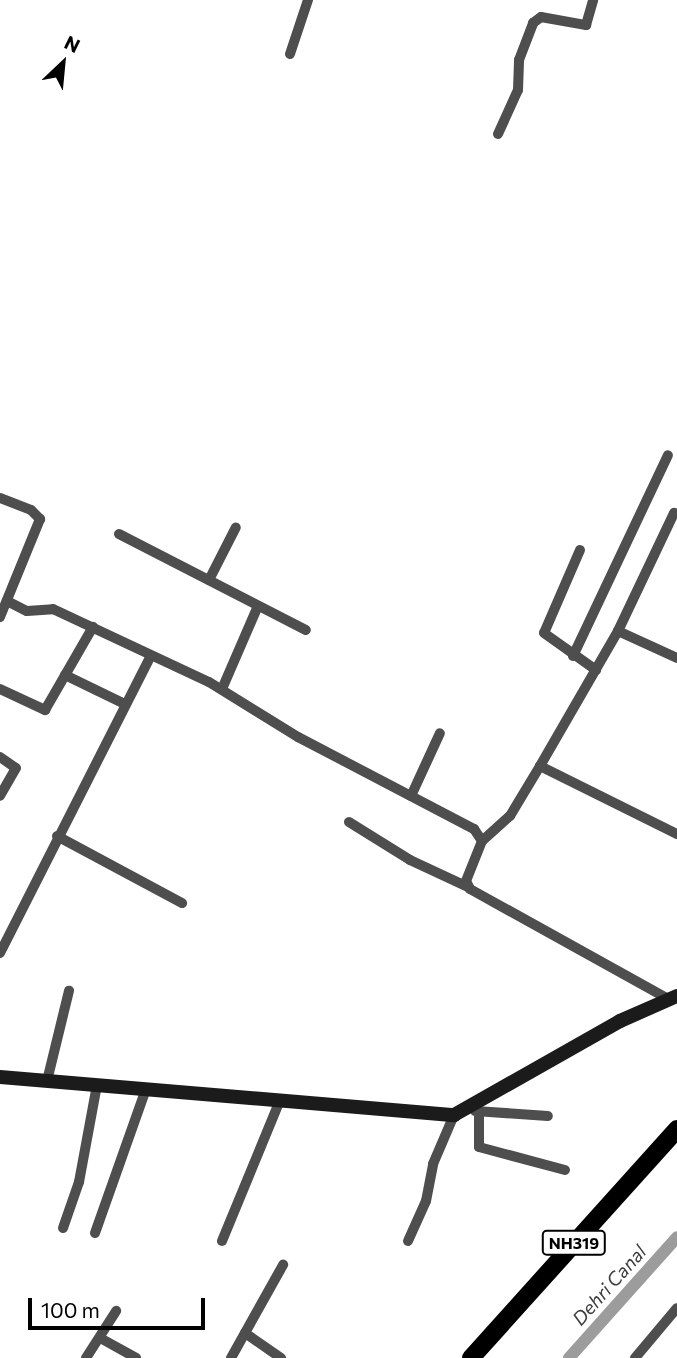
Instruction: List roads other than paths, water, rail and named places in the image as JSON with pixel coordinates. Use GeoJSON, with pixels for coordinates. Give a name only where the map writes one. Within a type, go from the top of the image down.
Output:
{"type":"FeatureCollection","features":[{"type":"Feature","properties":{"kind":"highway","name":"NH319"},"geometry":{"type":"LineString","coordinates":[[471,1358],[677,1129]]}},
{"type":"Feature","properties":{"kind":"street"},"geometry":{"type":"LineString","coordinates":[[290,54],[308,0]]}},
{"type":"Feature","properties":{"kind":"street"},"geometry":{"type":"LineString","coordinates":[[498,134],[520,85],[517,65],[533,23],[541,17],[586,25],[593,0]]}},
{"type":"Feature","properties":{"kind":"street"},"geometry":{"type":"LineString","coordinates":[[573,656],[668,455]]}},
{"type":"Feature","properties":{"kind":"street"},"geometry":{"type":"LineString","coordinates":[[0,498],[40,519],[5,598],[0,617]]}},
{"type":"Feature","properties":{"kind":"street"},"geometry":{"type":"LineString","coordinates":[[468,887],[467,876],[482,841],[510,816],[540,766],[618,631],[674,513]]}},
{"type":"Feature","properties":{"kind":"street"},"geometry":{"type":"LineString","coordinates":[[209,580],[236,527]]}},
{"type":"Feature","properties":{"kind":"street"},"geometry":{"type":"LineString","coordinates":[[119,534],[257,608],[306,630]]}},
{"type":"Feature","properties":{"kind":"street"},"geometry":{"type":"LineString","coordinates":[[580,550],[544,633],[596,670]]}},
{"type":"Feature","properties":{"kind":"street"},"geometry":{"type":"LineString","coordinates":[[5,598],[27,611],[53,610],[222,688],[298,737],[474,829],[482,841]]}},
{"type":"Feature","properties":{"kind":"street"},"geometry":{"type":"LineString","coordinates":[[222,688],[257,608]]}},
{"type":"Feature","properties":{"kind":"street"},"geometry":{"type":"LineString","coordinates":[[0,689],[43,710],[93,627]]}},
{"type":"Feature","properties":{"kind":"street"},"geometry":{"type":"LineString","coordinates":[[618,631],[677,657]]}},
{"type":"Feature","properties":{"kind":"street"},"geometry":{"type":"LineString","coordinates":[[0,953],[150,657]]}},
{"type":"Feature","properties":{"kind":"street"},"geometry":{"type":"LineString","coordinates":[[65,675],[125,704]]}},
{"type":"Feature","properties":{"kind":"street"},"geometry":{"type":"LineString","coordinates":[[411,796],[440,733]]}},
{"type":"Feature","properties":{"kind":"street"},"geometry":{"type":"LineString","coordinates":[[0,757],[16,768],[0,796]]}},
{"type":"Feature","properties":{"kind":"street"},"geometry":{"type":"LineString","coordinates":[[540,766],[677,834]]}},
{"type":"Feature","properties":{"kind":"street"},"geometry":{"type":"LineString","coordinates":[[349,822],[410,860],[468,887],[672,997]]}},
{"type":"Feature","properties":{"kind":"street"},"geometry":{"type":"LineString","coordinates":[[57,836],[182,903]]}},
{"type":"Feature","properties":{"kind":"street"},"geometry":{"type":"LineString","coordinates":[[47,1080],[69,991]]}},
{"type":"Feature","properties":{"kind":"street"},"geometry":{"type":"LineString","coordinates":[[408,1241],[426,1201],[433,1164],[466,1112],[672,997]]}},
{"type":"Feature","properties":{"kind":"street"},"geometry":{"type":"LineString","coordinates":[[0,1077],[280,1100],[548,1116]]}},
{"type":"Feature","properties":{"kind":"street"},"geometry":{"type":"LineString","coordinates":[[63,1228],[79,1182],[97,1085]]}},
{"type":"Feature","properties":{"kind":"street"},"geometry":{"type":"LineString","coordinates":[[95,1233],[146,1089]]}},
{"type":"Feature","properties":{"kind":"street"},"geometry":{"type":"LineString","coordinates":[[222,1241],[280,1100]]}},
{"type":"Feature","properties":{"kind":"street"},"geometry":{"type":"LineString","coordinates":[[466,1112],[480,1147],[565,1170]]}},
{"type":"Feature","properties":{"kind":"street"},"geometry":{"type":"LineString","coordinates":[[231,1358],[283,1265]]}},
{"type":"Feature","properties":{"kind":"street"},"geometry":{"type":"LineString","coordinates":[[635,1358],[677,1308]]}},
{"type":"Feature","properties":{"kind":"street"},"geometry":{"type":"LineString","coordinates":[[86,1358],[102,1339],[116,1311]]}},
{"type":"Feature","properties":{"kind":"street"},"geometry":{"type":"LineString","coordinates":[[245,1332],[281,1358]]}},
{"type":"Feature","properties":{"kind":"street"},"geometry":{"type":"LineString","coordinates":[[102,1339],[136,1358]]}},
{"type":"Feature","properties":{"kind":"waterway","name":"Dehri Canal"},"geometry":{"type":"LineString","coordinates":[[569,1358],[677,1237]]}}]}
